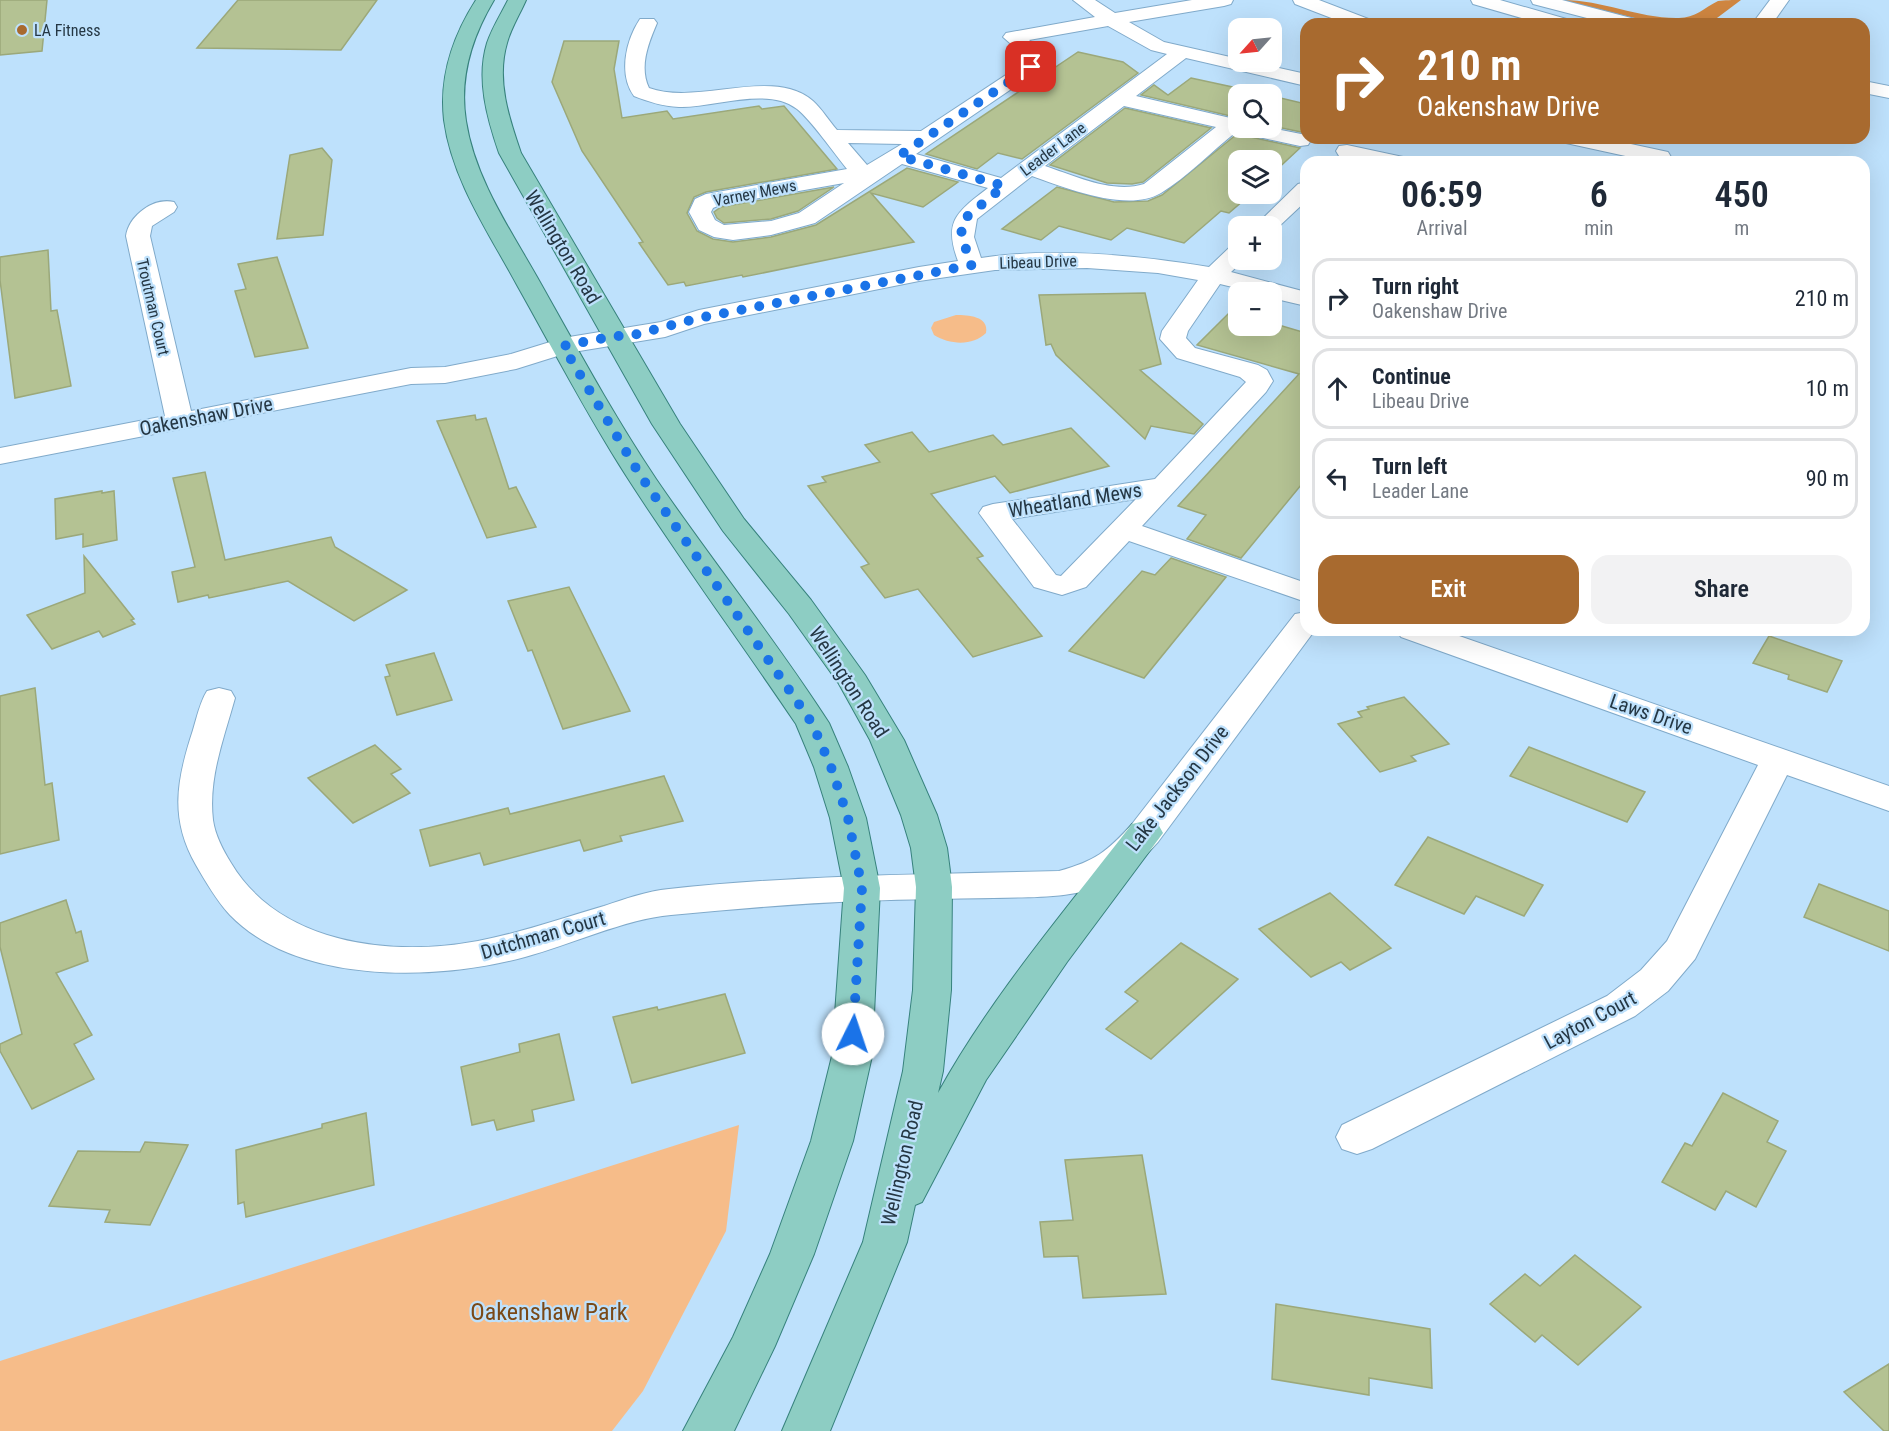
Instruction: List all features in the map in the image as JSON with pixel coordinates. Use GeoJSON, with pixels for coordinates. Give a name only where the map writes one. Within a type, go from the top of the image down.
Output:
{"type":"FeatureCollection","features":[{"type":"Feature","properties":{"kind":"main road"},"geometry":{"type":"LineString","coordinates":[[485,0],[467,31],[457,66],[455,120],[459,142],[468,168],[563,346],[640,475],[812,723],[831,767],[848,818],[862,888],[852,1056],[832,1141],[792,1254],[752,1346],[721,1410],[707,1431]]}},
{"type":"Feature","properties":{"kind":"main road","name":"Wellington Road"},"geometry":{"type":"LineString","coordinates":[[517,0],[497,44],[494,63],[494,98],[510,153],[666,424],[733,525],[800,607],[854,682],[887,740],[919,815],[929,848],[934,887],[932,990],[923,1071],[881,1252],[824,1395],[806,1431]]}},
{"type":"Feature","properties":{"kind":"main road"},"geometry":{"type":"LineString","coordinates":[[889,1223],[972,1069],[1028,987],[1145,833]]}},
{"type":"Feature","properties":{"kind":"street"},"geometry":{"type":"LineString","coordinates":[[1082,0],[1145,41],[1182,52],[1300,79]]}},
{"type":"Feature","properties":{"kind":"street"},"geometry":{"type":"LineString","coordinates":[[1111,20],[1224,0]]}},
{"type":"Feature","properties":{"kind":"street"},"geometry":{"type":"LineString","coordinates":[[1302,0],[1348,18]]}},
{"type":"Feature","properties":{"kind":"street"},"geometry":{"type":"LineString","coordinates":[[1480,0],[1542,18]]}},
{"type":"Feature","properties":{"kind":"street"},"geometry":{"type":"LineString","coordinates":[[1540,0],[1609,18]]}},
{"type":"Feature","properties":{"kind":"street"},"geometry":{"type":"LineString","coordinates":[[1766,18],[1780,0]]}},
{"type":"Feature","properties":{"kind":"street","name":"Varney Mews"},"geometry":{"type":"LineString","coordinates":[[869,174],[714,200],[703,204],[700,212],[706,224],[723,233],[739,232],[807,218],[869,174],[1031,67],[1038,57],[1013,37],[1111,20]]}},
{"type":"Feature","properties":{"kind":"street"},"geometry":{"type":"LineString","coordinates":[[646,23],[638,44],[634,71],[638,86],[647,95],[678,102],[752,94],[791,97],[801,101],[831,136],[869,174]]}},
{"type":"Feature","properties":{"kind":"street","name":"Leader Lane"},"geometry":{"type":"LineString","coordinates":[[972,265],[961,236],[963,220],[1004,186],[1182,52]]}},
{"type":"Feature","properties":{"kind":"street"},"geometry":{"type":"LineString","coordinates":[[1870,71],[1889,75]]}},
{"type":"Feature","properties":{"kind":"street"},"geometry":{"type":"LineString","coordinates":[[1870,88],[1889,92]]}},
{"type":"Feature","properties":{"kind":"street"},"geometry":{"type":"LineString","coordinates":[[1121,99],[1228,123]]}},
{"type":"Feature","properties":{"kind":"street"},"geometry":{"type":"LineString","coordinates":[[1028,168],[1111,191],[1142,193],[1152,189],[1228,134]]}},
{"type":"Feature","properties":{"kind":"street"},"geometry":{"type":"LineString","coordinates":[[831,136],[926,138]]}},
{"type":"Feature","properties":{"kind":"street"},"geometry":{"type":"LineString","coordinates":[[1282,136],[1300,140]]}},
{"type":"Feature","properties":{"kind":"street"},"geometry":{"type":"LineString","coordinates":[[1598,144],[1646,156]]}},
{"type":"Feature","properties":{"kind":"street"},"geometry":{"type":"LineString","coordinates":[[1660,156],[1669,144]]}},
{"type":"Feature","properties":{"kind":"street"},"geometry":{"type":"LineString","coordinates":[[1348,150],[1372,156]]}},
{"type":"Feature","properties":{"kind":"street"},"geometry":{"type":"LineString","coordinates":[[899,156],[1004,186]]}},
{"type":"Feature","properties":{"kind":"street"},"geometry":{"type":"LineString","coordinates":[[1277,216],[1300,195]]}},
{"type":"Feature","properties":{"kind":"street","name":"Troutman Court"},"geometry":{"type":"LineString","coordinates":[[165,207],[139,224],[138,236],[180,421]]}},
{"type":"Feature","properties":{"kind":"street"},"geometry":{"type":"LineString","coordinates":[[1282,220],[1300,220]]}},
{"type":"Feature","properties":{"kind":"street","name":"Libeau Drive"},"geometry":{"type":"LineString","coordinates":[[608,323],[650,332],[699,318],[972,265],[1032,260],[1158,266],[1214,274],[1300,297]]}},
{"type":"Feature","properties":{"kind":"street"},"geometry":{"type":"LineString","coordinates":[[1214,274],[1228,261]]}},
{"type":"Feature","properties":{"kind":"street","name":"Wheatland Mews"},"geometry":{"type":"LineString","coordinates":[[1164,486],[993,513],[1041,577],[1062,586],[1076,581],[1242,403],[1260,381],[1258,376],[1249,371],[1186,353],[1173,339],[1175,331],[1214,274]]}},
{"type":"Feature","properties":{"kind":"street","name":"Oakenshaw Drive"},"geometry":{"type":"LineString","coordinates":[[0,456],[411,376],[445,375],[516,361],[563,346],[608,323]]}},
{"type":"Feature","properties":{"kind":"street","name":"Wheatland Mews"},"geometry":{"type":"LineString","coordinates":[[1123,529],[1300,591]]}},
{"type":"Feature","properties":{"kind":"street","name":"Lake Jackson Drive"},"geometry":{"type":"LineString","coordinates":[[862,888],[1047,885],[1088,878],[1110,868],[1145,833],[1300,629]]}},
{"type":"Feature","properties":{"kind":"street","name":"Laws Drive"},"geometry":{"type":"LineString","coordinates":[[1429,636],[1889,799]]}},
{"type":"Feature","properties":{"kind":"street","name":"Dutchman Court"},"geometry":{"type":"LineString","coordinates":[[219,698],[199,769],[195,805],[201,840],[231,894],[274,930],[312,947],[358,957],[445,959],[510,948],[637,908],[666,902],[862,888]]}},
{"type":"Feature","properties":{"kind":"street","name":"Layton Court"},"geometry":{"type":"LineString","coordinates":[[1357,1137],[1621,1006],[1648,989],[1682,949],[1778,759]]}},
{"type":"Feature","properties":{"kind":"green space"},"geometry":{"type":"Polygon","coordinates":[[[956,315],[972,316],[981,320],[986,327],[986,333],[975,340],[961,343],[947,341],[934,335],[931,328],[934,322],[956,315]]]}},
{"type":"Feature","properties":{"kind":"green space","name":"Oakenshaw Park"},"geometry":{"type":"Polygon","coordinates":[[[739,1125],[726,1231],[643,1391],[612,1431],[0,1431],[0,1361],[739,1125]]]}},
{"type":"Feature","properties":{"kind":"shaded area"},"geometry":{"type":"Polygon","coordinates":[[[1563,0],[1593,3],[1664,18],[1634,18],[1563,0]]]}},
{"type":"Feature","properties":{"kind":"shaded area"},"geometry":{"type":"Polygon","coordinates":[[[1741,0],[1717,18],[1685,18],[1718,1],[1741,0]]]}},
{"type":"Feature","properties":{"kind":"building","name":"LA Fitness"},"geometry":{"type":"Polygon","coordinates":[[[0,0],[47,0],[42,51],[0,55],[0,0]]]}},
{"type":"Feature","properties":{"kind":"building"},"geometry":{"type":"Polygon","coordinates":[[[238,0],[377,0],[341,50],[197,48],[238,0]]]}},
{"type":"Feature","properties":{"kind":"building"},"geometry":{"type":"Polygon","coordinates":[[[564,41],[619,41],[614,69],[622,118],[667,111],[673,119],[759,106],[762,109],[784,106],[837,169],[706,192],[694,197],[687,213],[697,231],[713,239],[733,242],[771,237],[816,225],[907,168],[958,182],[923,207],[871,193],[914,242],[743,277],[742,275],[686,286],[684,282],[668,285],[639,243],[643,242],[582,151],[552,82],[564,41]]]}},
{"type":"Feature","properties":{"kind":"building"},"geometry":{"type":"Polygon","coordinates":[[[1078,52],[1123,62],[1138,73],[1022,159],[998,153],[977,169],[926,154],[1078,52]]]}},
{"type":"Feature","properties":{"kind":"building"},"geometry":{"type":"Polygon","coordinates":[[[1191,78],[1228,86],[1228,115],[1141,95],[1154,85],[1168,95],[1191,78]]]}},
{"type":"Feature","properties":{"kind":"building"},"geometry":{"type":"Polygon","coordinates":[[[1282,98],[1300,103],[1300,132],[1282,128],[1282,98]]]}},
{"type":"Feature","properties":{"kind":"building"},"geometry":{"type":"Polygon","coordinates":[[[1125,108],[1211,128],[1143,182],[1107,183],[1050,165],[1125,108]]]}},
{"type":"Feature","properties":{"kind":"building"},"geometry":{"type":"Polygon","coordinates":[[[1232,138],[1255,138],[1300,148],[1282,165],[1282,150],[1228,150],[1228,204],[1239,204],[1229,213],[1221,211],[1184,243],[1127,228],[1111,240],[1059,226],[1041,240],[1002,229],[1057,187],[1114,202],[1148,201],[1162,195],[1232,138]]]}},
{"type":"Feature","properties":{"kind":"building"},"geometry":{"type":"Polygon","coordinates":[[[322,148],[332,160],[323,235],[277,239],[290,155],[322,148]]]}},
{"type":"Feature","properties":{"kind":"building"},"geometry":{"type":"Polygon","coordinates":[[[834,187],[798,211],[771,219],[724,223],[717,218],[714,212],[721,207],[834,187]]]}},
{"type":"Feature","properties":{"kind":"building"},"geometry":{"type":"Polygon","coordinates":[[[48,250],[51,311],[57,310],[71,386],[15,398],[0,280],[0,257],[48,250]]]}},
{"type":"Feature","properties":{"kind":"building"},"geometry":{"type":"Polygon","coordinates":[[[277,257],[308,348],[255,357],[235,291],[246,289],[238,264],[277,257]]]}},
{"type":"Feature","properties":{"kind":"building"},"geometry":{"type":"Polygon","coordinates":[[[1145,293],[1161,364],[1140,370],[1203,424],[1194,434],[1151,426],[1145,439],[1056,355],[1051,344],[1046,345],[1039,295],[1145,293]]]}},
{"type":"Feature","properties":{"kind":"building"},"geometry":{"type":"Polygon","coordinates":[[[1228,314],[1228,336],[1282,336],[1282,326],[1300,331],[1300,486],[1241,558],[1187,539],[1206,515],[1178,506],[1299,374],[1197,345],[1228,314]]]}},
{"type":"Feature","properties":{"kind":"building"},"geometry":{"type":"Polygon","coordinates":[[[475,415],[476,420],[486,418],[509,489],[516,487],[536,527],[487,538],[437,421],[475,415]]]}},
{"type":"Feature","properties":{"kind":"building"},"geometry":{"type":"Polygon","coordinates":[[[1071,428],[1109,466],[1010,493],[995,476],[931,494],[983,556],[977,558],[1042,636],[973,657],[918,589],[885,598],[861,567],[869,564],[808,486],[826,482],[822,477],[880,462],[865,445],[912,432],[929,452],[993,435],[1003,445],[1071,428]]]}},
{"type":"Feature","properties":{"kind":"building"},"geometry":{"type":"Polygon","coordinates":[[[205,472],[225,560],[331,537],[335,547],[407,590],[354,621],[288,581],[209,598],[208,595],[178,602],[172,572],[195,567],[173,478],[205,472]]]}},
{"type":"Feature","properties":{"kind":"building"},"geometry":{"type":"Polygon","coordinates":[[[102,491],[102,493],[114,491],[117,540],[83,547],[83,534],[56,539],[55,499],[102,491]]]}},
{"type":"Feature","properties":{"kind":"building"},"geometry":{"type":"Polygon","coordinates":[[[84,556],[134,619],[131,620],[135,624],[103,637],[99,631],[52,649],[27,615],[85,593],[84,556]]]}},
{"type":"Feature","properties":{"kind":"building"},"geometry":{"type":"Polygon","coordinates":[[[1171,558],[1226,577],[1144,678],[1069,651],[1142,571],[1155,575],[1171,558]]]}},
{"type":"Feature","properties":{"kind":"building"},"geometry":{"type":"Polygon","coordinates":[[[569,587],[630,711],[563,729],[532,650],[528,651],[508,601],[569,587]]]}},
{"type":"Feature","properties":{"kind":"building"},"geometry":{"type":"Polygon","coordinates":[[[1769,636],[1842,661],[1827,692],[1788,679],[1789,675],[1753,663],[1769,636]]]}},
{"type":"Feature","properties":{"kind":"building"},"geometry":{"type":"Polygon","coordinates":[[[434,653],[452,700],[397,715],[385,677],[390,676],[386,665],[434,653]]]}},
{"type":"Feature","properties":{"kind":"building"},"geometry":{"type":"Polygon","coordinates":[[[35,688],[45,785],[52,783],[59,840],[0,854],[0,696],[35,688]]]}},
{"type":"Feature","properties":{"kind":"building"},"geometry":{"type":"Polygon","coordinates":[[[1404,697],[1449,744],[1411,756],[1416,761],[1380,772],[1338,724],[1362,717],[1358,712],[1369,709],[1367,707],[1404,697]]]}},
{"type":"Feature","properties":{"kind":"building"},"geometry":{"type":"Polygon","coordinates":[[[375,745],[401,769],[391,774],[410,793],[353,823],[308,778],[375,745]]]}},
{"type":"Feature","properties":{"kind":"building"},"geometry":{"type":"Polygon","coordinates":[[[1529,747],[1645,792],[1627,822],[1510,776],[1529,747]]]}},
{"type":"Feature","properties":{"kind":"building"},"geometry":{"type":"Polygon","coordinates":[[[664,776],[683,821],[620,836],[622,841],[584,851],[580,840],[484,865],[480,853],[430,866],[420,830],[508,808],[510,814],[664,776]]]}},
{"type":"Feature","properties":{"kind":"building"},"geometry":{"type":"Polygon","coordinates":[[[1428,837],[1543,885],[1524,916],[1476,896],[1464,914],[1395,885],[1428,837]]]}},
{"type":"Feature","properties":{"kind":"building"},"geometry":{"type":"Polygon","coordinates":[[[1819,884],[1889,911],[1889,951],[1804,917],[1819,884]]]}},
{"type":"Feature","properties":{"kind":"building"},"geometry":{"type":"Polygon","coordinates":[[[1330,893],[1391,948],[1350,970],[1341,962],[1311,977],[1259,929],[1330,893]]]}},
{"type":"Feature","properties":{"kind":"building"},"geometry":{"type":"Polygon","coordinates":[[[66,900],[76,933],[81,931],[88,961],[56,973],[92,1035],[74,1044],[94,1079],[32,1109],[0,1051],[0,1044],[22,1034],[0,947],[0,923],[66,900]]]}},
{"type":"Feature","properties":{"kind":"building"},"geometry":{"type":"Polygon","coordinates":[[[1181,943],[1238,979],[1151,1059],[1106,1029],[1138,1001],[1125,992],[1181,943]]]}},
{"type":"Feature","properties":{"kind":"building"},"geometry":{"type":"Polygon","coordinates":[[[725,994],[745,1053],[632,1083],[613,1017],[657,1007],[658,1010],[725,994]]]}},
{"type":"Feature","properties":{"kind":"building"},"geometry":{"type":"Polygon","coordinates":[[[559,1034],[574,1100],[532,1110],[534,1121],[497,1130],[494,1120],[472,1125],[461,1067],[520,1052],[519,1044],[559,1034]]]}},
{"type":"Feature","properties":{"kind":"building"},"geometry":{"type":"Polygon","coordinates":[[[1723,1093],[1778,1121],[1767,1142],[1786,1151],[1756,1207],[1726,1191],[1715,1210],[1662,1182],[1685,1143],[1692,1146],[1723,1093]]]}},
{"type":"Feature","properties":{"kind":"building"},"geometry":{"type":"Polygon","coordinates":[[[366,1113],[374,1185],[246,1217],[244,1202],[238,1204],[236,1150],[322,1128],[322,1124],[366,1113]]]}},
{"type":"Feature","properties":{"kind":"building"},"geometry":{"type":"Polygon","coordinates":[[[145,1142],[188,1145],[150,1225],[105,1222],[110,1210],[49,1206],[78,1151],[140,1152],[145,1142]]]}},
{"type":"Feature","properties":{"kind":"building"},"geometry":{"type":"Polygon","coordinates":[[[1142,1155],[1166,1294],[1083,1298],[1078,1256],[1044,1257],[1040,1222],[1073,1220],[1065,1160],[1142,1155]]]}},
{"type":"Feature","properties":{"kind":"building"},"geometry":{"type":"Polygon","coordinates":[[[1575,1255],[1641,1307],[1578,1365],[1542,1335],[1535,1342],[1490,1304],[1525,1274],[1540,1286],[1575,1255]]]}},
{"type":"Feature","properties":{"kind":"building"},"geometry":{"type":"Polygon","coordinates":[[[1276,1304],[1430,1329],[1432,1388],[1369,1378],[1369,1395],[1272,1379],[1276,1304]]]}},
{"type":"Feature","properties":{"kind":"building"},"geometry":{"type":"Polygon","coordinates":[[[1889,1364],[1889,1431],[1884,1431],[1844,1392],[1889,1364]]]}},
{"type":"Feature","properties":{"kind":"place","name":"LA Fitness"},"geometry":{"type":"Point","coordinates":[22,30]}},
{"type":"Feature","properties":{"kind":"route"},"geometry":{"type":"LineString","coordinates":[[853,1034],[862,888],[848,818],[831,767],[812,723],[675,528],[640,475],[563,346],[615,336],[630,336],[665,329],[699,318],[972,265],[961,236],[963,220],[1004,186],[899,156],[1031,67]]}}]}
